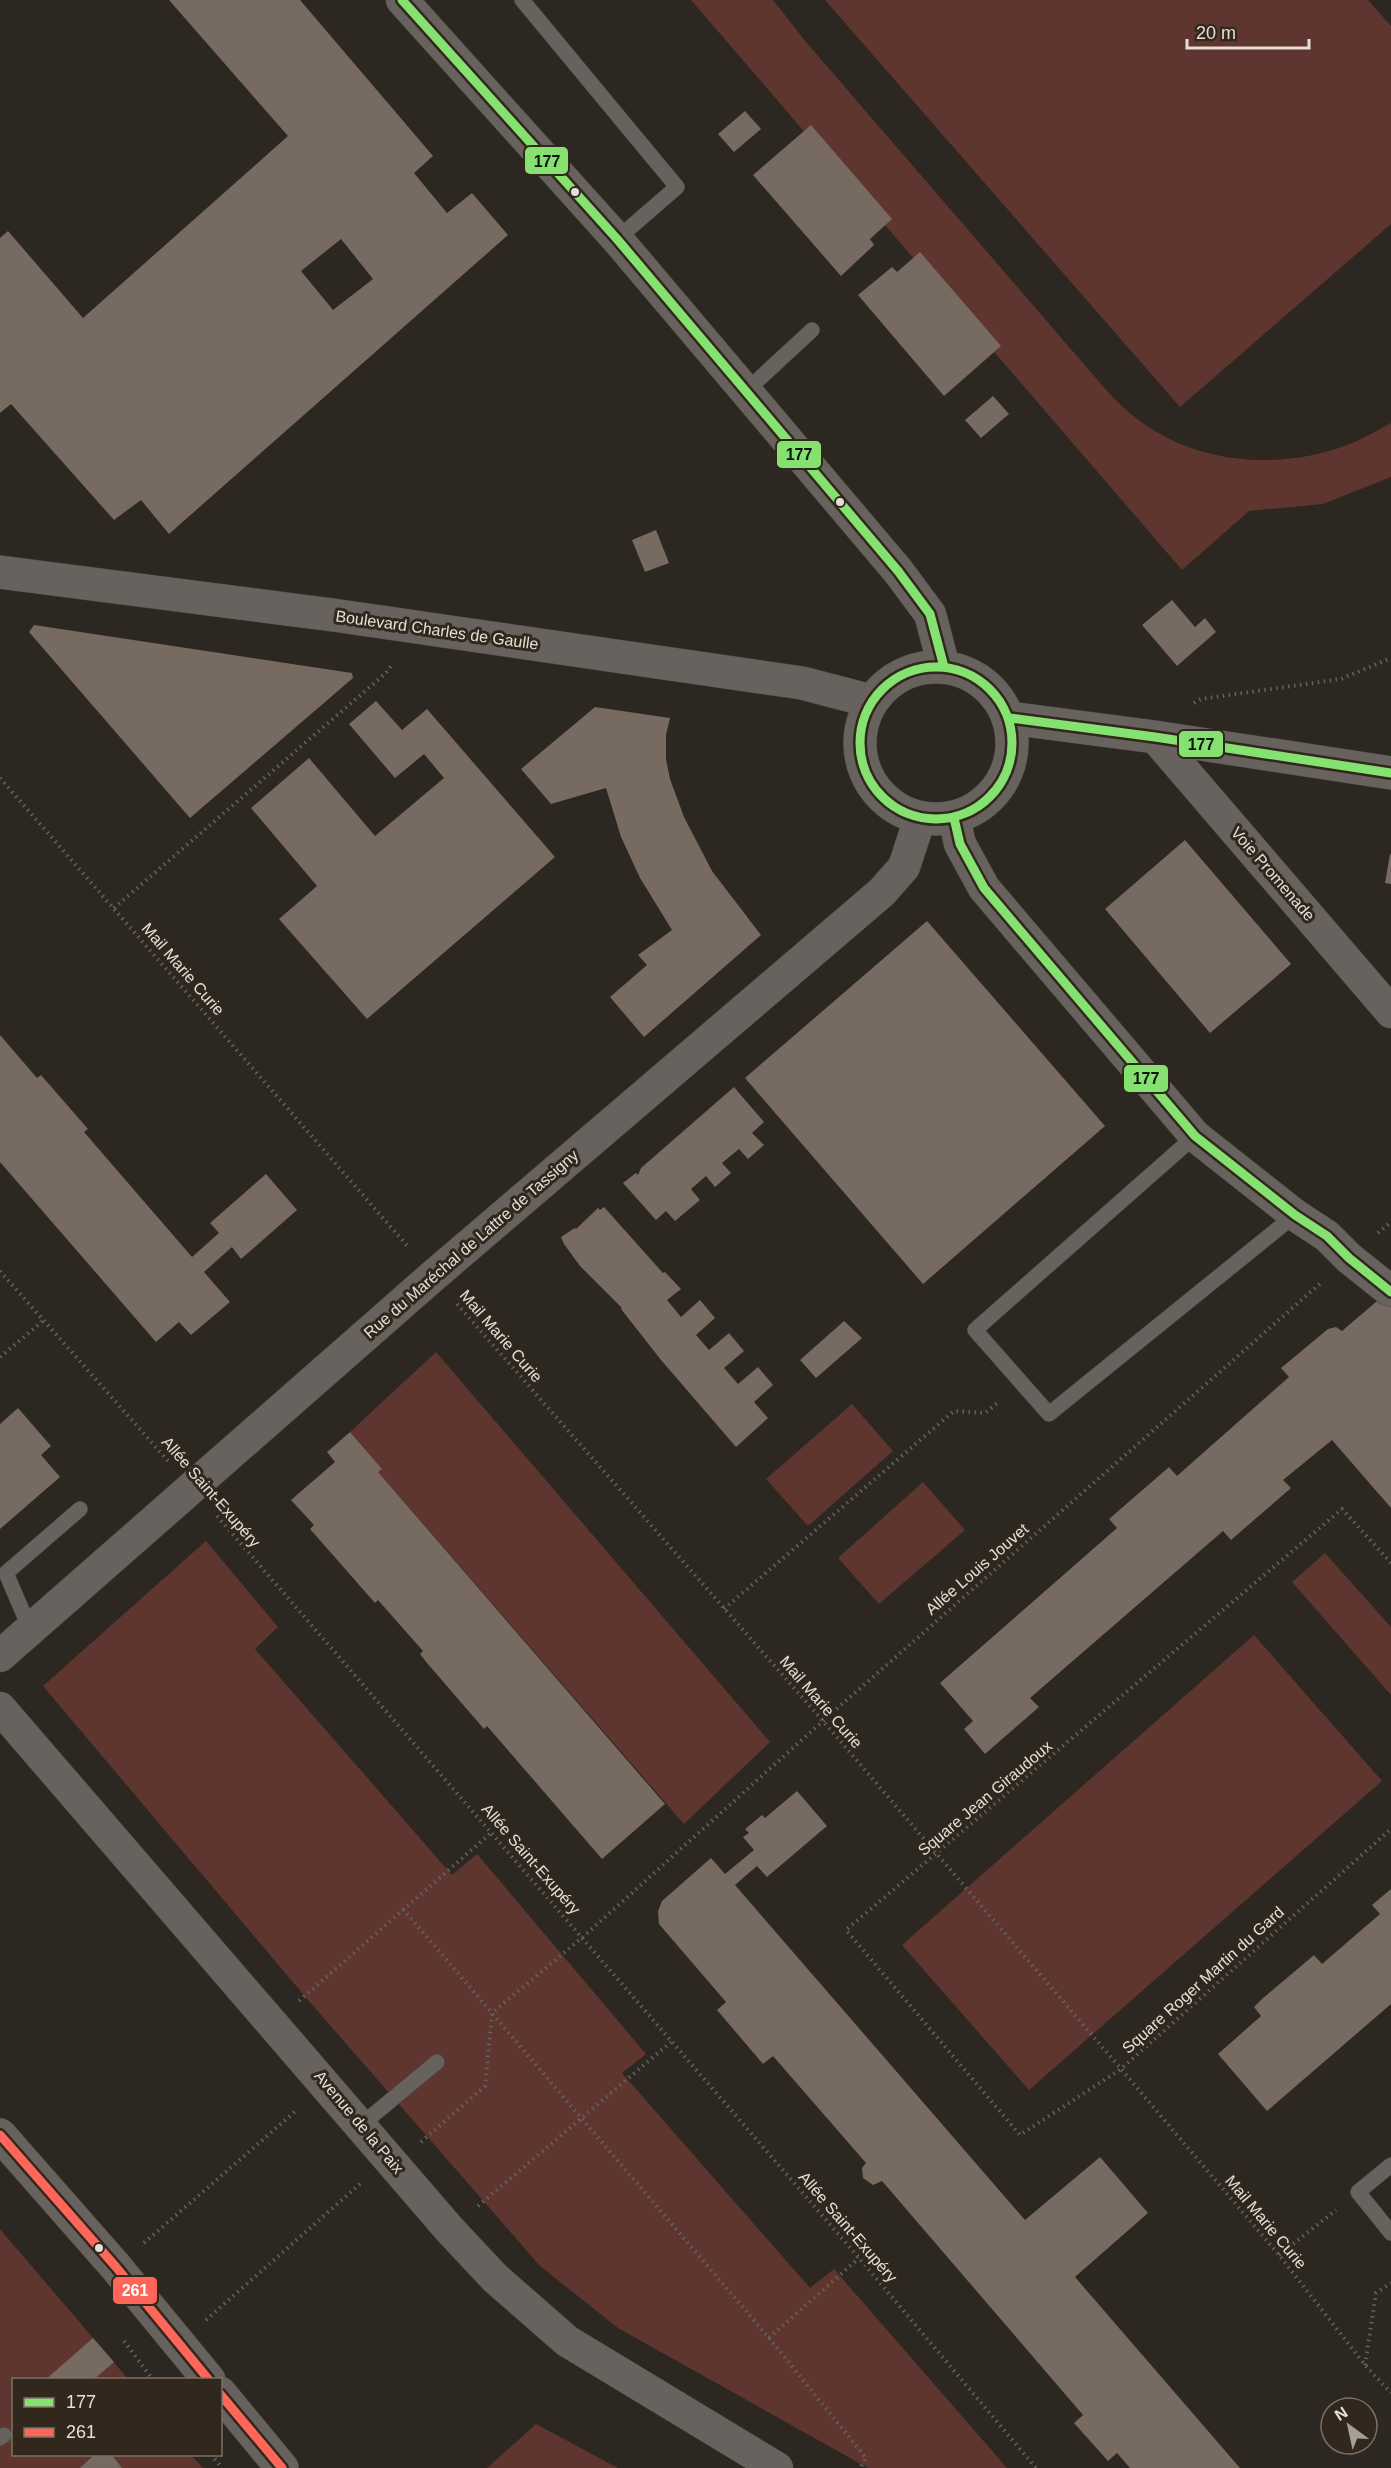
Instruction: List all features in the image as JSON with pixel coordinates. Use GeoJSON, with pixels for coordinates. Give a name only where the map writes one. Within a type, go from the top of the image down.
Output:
{"type":"FeatureCollection","features":[{"type":"Feature","properties":{"kind":"main road","name":"Boulevard Charles de Gaulle"},"geometry":{"type":"LineString","coordinates":[[0,572],[417,627],[802,683],[871,701]]}},
{"type":"Feature","properties":{"kind":"main road"},"geometry":{"type":"LineString","coordinates":[[922,667],[944,667],[962,671],[979,680],[994,693],[1010,718],[1012,745],[1010,763],[993,795],[978,807],[954,818],[941,820],[920,818],[900,812],[883,799],[869,782],[861,763],[859,742],[862,721],[871,701],[885,686],[902,674],[922,667]]}},
{"type":"Feature","properties":{"kind":"main road"},"geometry":{"type":"LineString","coordinates":[[1010,718],[1155,737],[1391,773]]}},
{"type":"Feature","properties":{"kind":"main road"},"geometry":{"type":"LineString","coordinates":[[0,2135],[116,2267],[208,2378]]}},
{"type":"Feature","properties":{"kind":"main road"},"geometry":{"type":"LineString","coordinates":[[222,2395],[282,2468]]}},
{"type":"Feature","properties":{"kind":"street"},"geometry":{"type":"LineString","coordinates":[[402,0],[617,239],[898,571],[930,614],[944,667]]}},
{"type":"Feature","properties":{"kind":"street","name":"Voie Promenade"},"geometry":{"type":"LineString","coordinates":[[1155,737],[1391,1012]]}},
{"type":"Feature","properties":{"kind":"street","name":"Rue du Maréchal de Lattre de Tassigny"},"geometry":{"type":"LineString","coordinates":[[0,1656],[432,1276],[882,892],[904,867],[920,818]]}},
{"type":"Feature","properties":{"kind":"street"},"geometry":{"type":"LineString","coordinates":[[954,818],[960,844],[984,888],[1195,1136],[1294,1215],[1327,1236],[1349,1258],[1389,1290]]}},
{"type":"Feature","properties":{"kind":"street","name":"Avenue de la Paix"},"geometry":{"type":"LineString","coordinates":[[0,1708],[450,2230],[495,2278],[567,2341],[777,2468]]}},
{"type":"Feature","properties":{"kind":"lane"},"geometry":{"type":"LineString","coordinates":[[522,0],[677,187],[617,239]]}},
{"type":"Feature","properties":{"kind":"lane"},"geometry":{"type":"LineString","coordinates":[[745,392],[812,330]]}},
{"type":"Feature","properties":{"kind":"lane"},"geometry":{"type":"LineString","coordinates":[[1195,1136],[975,1330],[1049,1414],[1294,1215]]}},
{"type":"Feature","properties":{"kind":"lane"},"geometry":{"type":"LineString","coordinates":[[30,1629],[6,1573],[80,1509]]}},
{"type":"Feature","properties":{"kind":"lane"},"geometry":{"type":"LineString","coordinates":[[361,2125],[437,2062]]}},
{"type":"Feature","properties":{"kind":"lane"},"geometry":{"type":"LineString","coordinates":[[1391,2165],[1358,2192],[1391,2233]]}},
{"type":"Feature","properties":{"kind":"path"},"geometry":{"type":"LineString","coordinates":[[114,908],[386,673],[417,627]]}},
{"type":"Feature","properties":{"kind":"path"},"geometry":{"type":"LineString","coordinates":[[1191,705],[1201,699],[1341,679],[1391,658]]}},
{"type":"Feature","properties":{"kind":"path","name":"Mail Marie Curie"},"geometry":{"type":"LineString","coordinates":[[0,778],[432,1276],[823,1721],[1121,2068],[1279,2255],[1365,2365],[1391,2393]]}},
{"type":"Feature","properties":{"kind":"path","name":"Allée Louis Jouvet"},"geometry":{"type":"LineString","coordinates":[[492,2013],[583,1937],[823,1721],[1391,1222]]}},
{"type":"Feature","properties":{"kind":"path","name":"Allée Saint-Exupéry"},"geometry":{"type":"LineString","coordinates":[[0,1271],[192,1487],[583,1937],[670,2042],[859,2258],[1036,2468]]}},
{"type":"Feature","properties":{"kind":"path"},"geometry":{"type":"LineString","coordinates":[[0,1358],[43,1321]]}},
{"type":"Feature","properties":{"kind":"path"},"geometry":{"type":"LineString","coordinates":[[724,1609],[954,1411],[986,1413]]}},
{"type":"Feature","properties":{"kind":"path","name":"Square Jean Giraudoux"},"geometry":{"type":"LineString","coordinates":[[1020,2135],[846,1930],[938,1855],[1342,1509],[1391,1563]]}},
{"type":"Feature","properties":{"kind":"path","name":"Square Roger Martin du Gard"},"geometry":{"type":"LineString","coordinates":[[1020,2135],[1121,2068],[1391,1829]]}},
{"type":"Feature","properties":{"kind":"path"},"geometry":{"type":"LineString","coordinates":[[273,2023],[492,1832]]}},
{"type":"Feature","properties":{"kind":"path"},"geometry":{"type":"LineString","coordinates":[[403,1909],[769,2338],[866,2458],[860,2468]]}},
{"type":"Feature","properties":{"kind":"path"},"geometry":{"type":"LineString","coordinates":[[395,2165],[484,2086],[492,2013]]}},
{"type":"Feature","properties":{"kind":"path"},"geometry":{"type":"LineString","coordinates":[[450,2230],[670,2042]]}},
{"type":"Feature","properties":{"kind":"path"},"geometry":{"type":"LineString","coordinates":[[116,2267],[297,2110],[304,2118]]}},
{"type":"Feature","properties":{"kind":"path"},"geometry":{"type":"LineString","coordinates":[[179,2343],[362,2184],[355,2176]]}},
{"type":"Feature","properties":{"kind":"path"},"geometry":{"type":"LineString","coordinates":[[1279,2255],[1358,2192]]}},
{"type":"Feature","properties":{"kind":"path"},"geometry":{"type":"LineString","coordinates":[[769,2338],[859,2258]]}},
{"type":"Feature","properties":{"kind":"path"},"geometry":{"type":"LineString","coordinates":[[1365,2365],[1376,2293],[1391,2283]]}},
{"type":"Feature","properties":{"kind":"path"},"geometry":{"type":"LineString","coordinates":[[213,2456],[222,2468]]}},
{"type":"Feature","properties":{"kind":"shaded area"},"geometry":{"type":"Polygon","coordinates":[[[691,0],[773,0],[806,42],[1095,377],[1119,404],[1147,426],[1174,441],[1202,451],[1231,458],[1261,460],[1321,453],[1350,444],[1391,423],[1391,477],[1323,504],[1249,511],[1182,570],[691,0]]]}},
{"type":"Feature","properties":{"kind":"shaded area"},"geometry":{"type":"Polygon","coordinates":[[[825,0],[1368,0],[1391,26],[1391,224],[1180,407],[825,0]]]}},
{"type":"Feature","properties":{"kind":"shaded area"},"geometry":{"type":"Polygon","coordinates":[[[436,1352],[770,1742],[684,1824],[378,1472],[381,1468],[350,1432],[436,1352]]]}},
{"type":"Feature","properties":{"kind":"shaded area"},"geometry":{"type":"Polygon","coordinates":[[[852,1404],[893,1451],[808,1526],[766,1479],[852,1404]]]}},
{"type":"Feature","properties":{"kind":"shaded area"},"geometry":{"type":"Polygon","coordinates":[[[923,1482],[965,1530],[879,1604],[838,1558],[923,1482]]]}},
{"type":"Feature","properties":{"kind":"shaded area"},"geometry":{"type":"Polygon","coordinates":[[[206,1541],[278,1627],[255,1649],[452,1875],[477,1854],[646,2054],[622,2073],[810,2288],[834,2269],[1007,2468],[868,2468],[618,2328],[540,2266],[308,2000],[43,1686],[206,1541]]]}},
{"type":"Feature","properties":{"kind":"shaded area"},"geometry":{"type":"Polygon","coordinates":[[[1325,1553],[1391,1627],[1391,1695],[1292,1582],[1325,1553]]]}},
{"type":"Feature","properties":{"kind":"shaded area"},"geometry":{"type":"Polygon","coordinates":[[[1254,1635],[1382,1781],[1029,2090],[902,1945],[1254,1635]]]}},
{"type":"Feature","properties":{"kind":"shaded area"},"geometry":{"type":"Polygon","coordinates":[[[0,2229],[127,2378],[12,2378],[12,2456],[192,2456],[203,2468],[0,2468],[0,2229]]]}},
{"type":"Feature","properties":{"kind":"shaded area"},"geometry":{"type":"Polygon","coordinates":[[[536,2424],[618,2468],[487,2468],[536,2424]]]}},
{"type":"Feature","properties":{"kind":"building"},"geometry":{"type":"Polygon","coordinates":[[[169,0],[300,0],[433,156],[414,173],[447,213],[472,193],[508,235],[169,534],[141,500],[114,520],[11,404],[0,413],[0,238],[8,231],[83,318],[288,136],[169,0]],[[341,239],[301,271],[333,310],[373,279],[341,239]]]}},
{"type":"Feature","properties":{"kind":"building"},"geometry":{"type":"Polygon","coordinates":[[[745,111],[761,129],[734,152],[718,134],[745,111]]]}},
{"type":"Feature","properties":{"kind":"building"},"geometry":{"type":"Polygon","coordinates":[[[811,125],[892,219],[870,239],[874,245],[841,276],[753,175],[811,125]]]}},
{"type":"Feature","properties":{"kind":"building"},"geometry":{"type":"Polygon","coordinates":[[[920,252],[1001,346],[944,396],[858,295],[892,267],[897,272],[920,252]]]}},
{"type":"Feature","properties":{"kind":"building"},"geometry":{"type":"Polygon","coordinates":[[[993,396],[1009,414],[981,438],[965,420],[993,396]]]}},
{"type":"Feature","properties":{"kind":"building"},"geometry":{"type":"Polygon","coordinates":[[[656,530],[669,563],[645,572],[632,540],[656,530]]]}},
{"type":"Feature","properties":{"kind":"building"},"geometry":{"type":"Polygon","coordinates":[[[1172,600],[1195,627],[1205,618],[1216,632],[1177,666],[1142,625],[1172,600]]]}},
{"type":"Feature","properties":{"kind":"building"},"geometry":{"type":"Polygon","coordinates":[[[34,625],[352,673],[353,678],[190,818],[29,632],[34,625]]]}},
{"type":"Feature","properties":{"kind":"building"},"geometry":{"type":"Polygon","coordinates":[[[376,701],[402,730],[427,709],[555,857],[367,1019],[279,919],[317,886],[251,808],[309,758],[375,836],[444,778],[424,754],[395,778],[349,724],[376,701]]]}},
{"type":"Feature","properties":{"kind":"building"},"geometry":{"type":"Polygon","coordinates":[[[595,707],[670,718],[666,735],[666,759],[670,779],[684,817],[712,871],[761,935],[644,1037],[610,997],[647,965],[638,955],[672,930],[640,878],[621,837],[606,788],[551,804],[521,769],[595,707]]]}},
{"type":"Feature","properties":{"kind":"building"},"geometry":{"type":"Polygon","coordinates":[[[1185,840],[1291,964],[1210,1033],[1105,909],[1185,840]]]}},
{"type":"Feature","properties":{"kind":"building"},"geometry":{"type":"Polygon","coordinates":[[[1391,854],[1391,884],[1385,883],[1391,854]]]}},
{"type":"Feature","properties":{"kind":"building"},"geometry":{"type":"Polygon","coordinates":[[[927,921],[1105,1126],[923,1284],[745,1078],[927,921]]]}},
{"type":"Feature","properties":{"kind":"building"},"geometry":{"type":"Polygon","coordinates":[[[0,1035],[37,1078],[41,1075],[88,1129],[84,1132],[192,1257],[219,1233],[210,1223],[266,1174],[297,1210],[241,1259],[232,1247],[204,1272],[230,1302],[191,1335],[179,1322],[156,1342],[0,1162],[0,1035]]]}},
{"type":"Feature","properties":{"kind":"building"},"geometry":{"type":"Polygon","coordinates":[[[734,1087],[764,1122],[752,1133],[764,1145],[748,1159],[739,1149],[722,1163],[731,1173],[715,1187],[706,1176],[691,1189],[700,1200],[675,1221],[666,1211],[656,1220],[623,1183],[636,1173],[638,1175],[641,1168],[734,1087]]]}},
{"type":"Feature","properties":{"kind":"building"},"geometry":{"type":"Polygon","coordinates":[[[604,1207],[663,1273],[665,1272],[681,1289],[667,1300],[681,1317],[700,1300],[715,1318],[696,1335],[709,1350],[729,1333],[744,1351],[724,1368],[738,1384],[758,1367],[773,1385],[754,1402],[768,1418],[736,1447],[661,1360],[622,1308],[580,1266],[564,1244],[561,1237],[576,1229],[598,1208],[600,1210],[604,1207]]]}},
{"type":"Feature","properties":{"kind":"building"},"geometry":{"type":"Polygon","coordinates":[[[1391,1289],[1391,1508],[1332,1440],[1283,1480],[1291,1488],[1231,1540],[1223,1531],[1030,1698],[1039,1707],[985,1754],[964,1729],[973,1721],[940,1683],[1117,1528],[1109,1519],[1169,1467],[1177,1476],[1289,1377],[1281,1368],[1328,1329],[1336,1327],[1342,1331],[1391,1289]]]}},
{"type":"Feature","properties":{"kind":"building"},"geometry":{"type":"Polygon","coordinates":[[[844,1321],[862,1338],[816,1378],[800,1360],[844,1321]]]}},
{"type":"Feature","properties":{"kind":"building"},"geometry":{"type":"Polygon","coordinates":[[[18,1408],[51,1446],[41,1455],[60,1477],[0,1529],[0,1424],[18,1408]]]}},
{"type":"Feature","properties":{"kind":"building"},"geometry":{"type":"Polygon","coordinates":[[[350,1432],[382,1469],[378,1472],[665,1804],[602,1859],[487,1726],[484,1729],[427,1663],[420,1654],[423,1651],[378,1600],[375,1603],[310,1529],[314,1525],[291,1500],[335,1462],[327,1452],[350,1432]]]}},
{"type":"Feature","properties":{"kind":"building"},"geometry":{"type":"Polygon","coordinates":[[[797,1791],[827,1826],[767,1877],[757,1866],[735,1885],[1025,2220],[1100,2157],[1148,2213],[1075,2277],[1240,2468],[1130,2468],[1117,2453],[1108,2461],[1074,2423],[1083,2415],[882,2181],[873,2185],[863,2178],[862,2168],[866,2163],[773,2056],[763,2064],[717,2010],[726,2002],[659,1924],[658,1911],[662,1901],[711,1858],[725,1874],[754,1850],[743,1837],[749,1833],[745,1829],[762,1815],[765,1818],[797,1791]]]}},
{"type":"Feature","properties":{"kind":"building"},"geometry":{"type":"Polygon","coordinates":[[[1391,1889],[1391,2004],[1267,2111],[1218,2054],[1261,2016],[1254,2007],[1262,1999],[1314,1955],[1322,1964],[1380,1914],[1372,1905],[1391,1889]]]}},
{"type":"Feature","properties":{"kind":"building"},"geometry":{"type":"Polygon","coordinates":[[[93,2338],[114,2362],[95,2378],[47,2378],[93,2338]]]}},
{"type":"Feature","properties":{"kind":"building"},"geometry":{"type":"Polygon","coordinates":[[[93,2456],[113,2456],[122,2468],[80,2468],[93,2456]]]}},
{"type":"Feature","properties":{"kind":"transit line","name":"177"},"geometry":{"type":"LineString","coordinates":[[402,0],[617,239],[898,571],[930,614],[944,667]]}},
{"type":"Feature","properties":{"kind":"transit line","name":"177"},"geometry":{"type":"LineString","coordinates":[[936,667],[965,672],[990,689],[1007,714],[1012,743],[1007,772],[990,797],[965,814],[936,819],[907,814],[882,797],[865,772],[860,743],[865,714],[882,689],[907,672],[936,667]]}},
{"type":"Feature","properties":{"kind":"transit line","name":"177"},"geometry":{"type":"LineString","coordinates":[[1010,718],[1155,737],[1391,773]]}},
{"type":"Feature","properties":{"kind":"transit line","name":"177"},"geometry":{"type":"LineString","coordinates":[[954,818],[960,844],[984,888],[1195,1136],[1295,1215],[1327,1236],[1349,1258],[1391,1292]]}},
{"type":"Feature","properties":{"kind":"transit line","name":"261"},"geometry":{"type":"LineString","coordinates":[[0,2135],[116,2267],[207,2378]]}},
{"type":"Feature","properties":{"kind":"transit line","name":"261"},"geometry":{"type":"LineString","coordinates":[[222,2396],[282,2468]]}}]}
